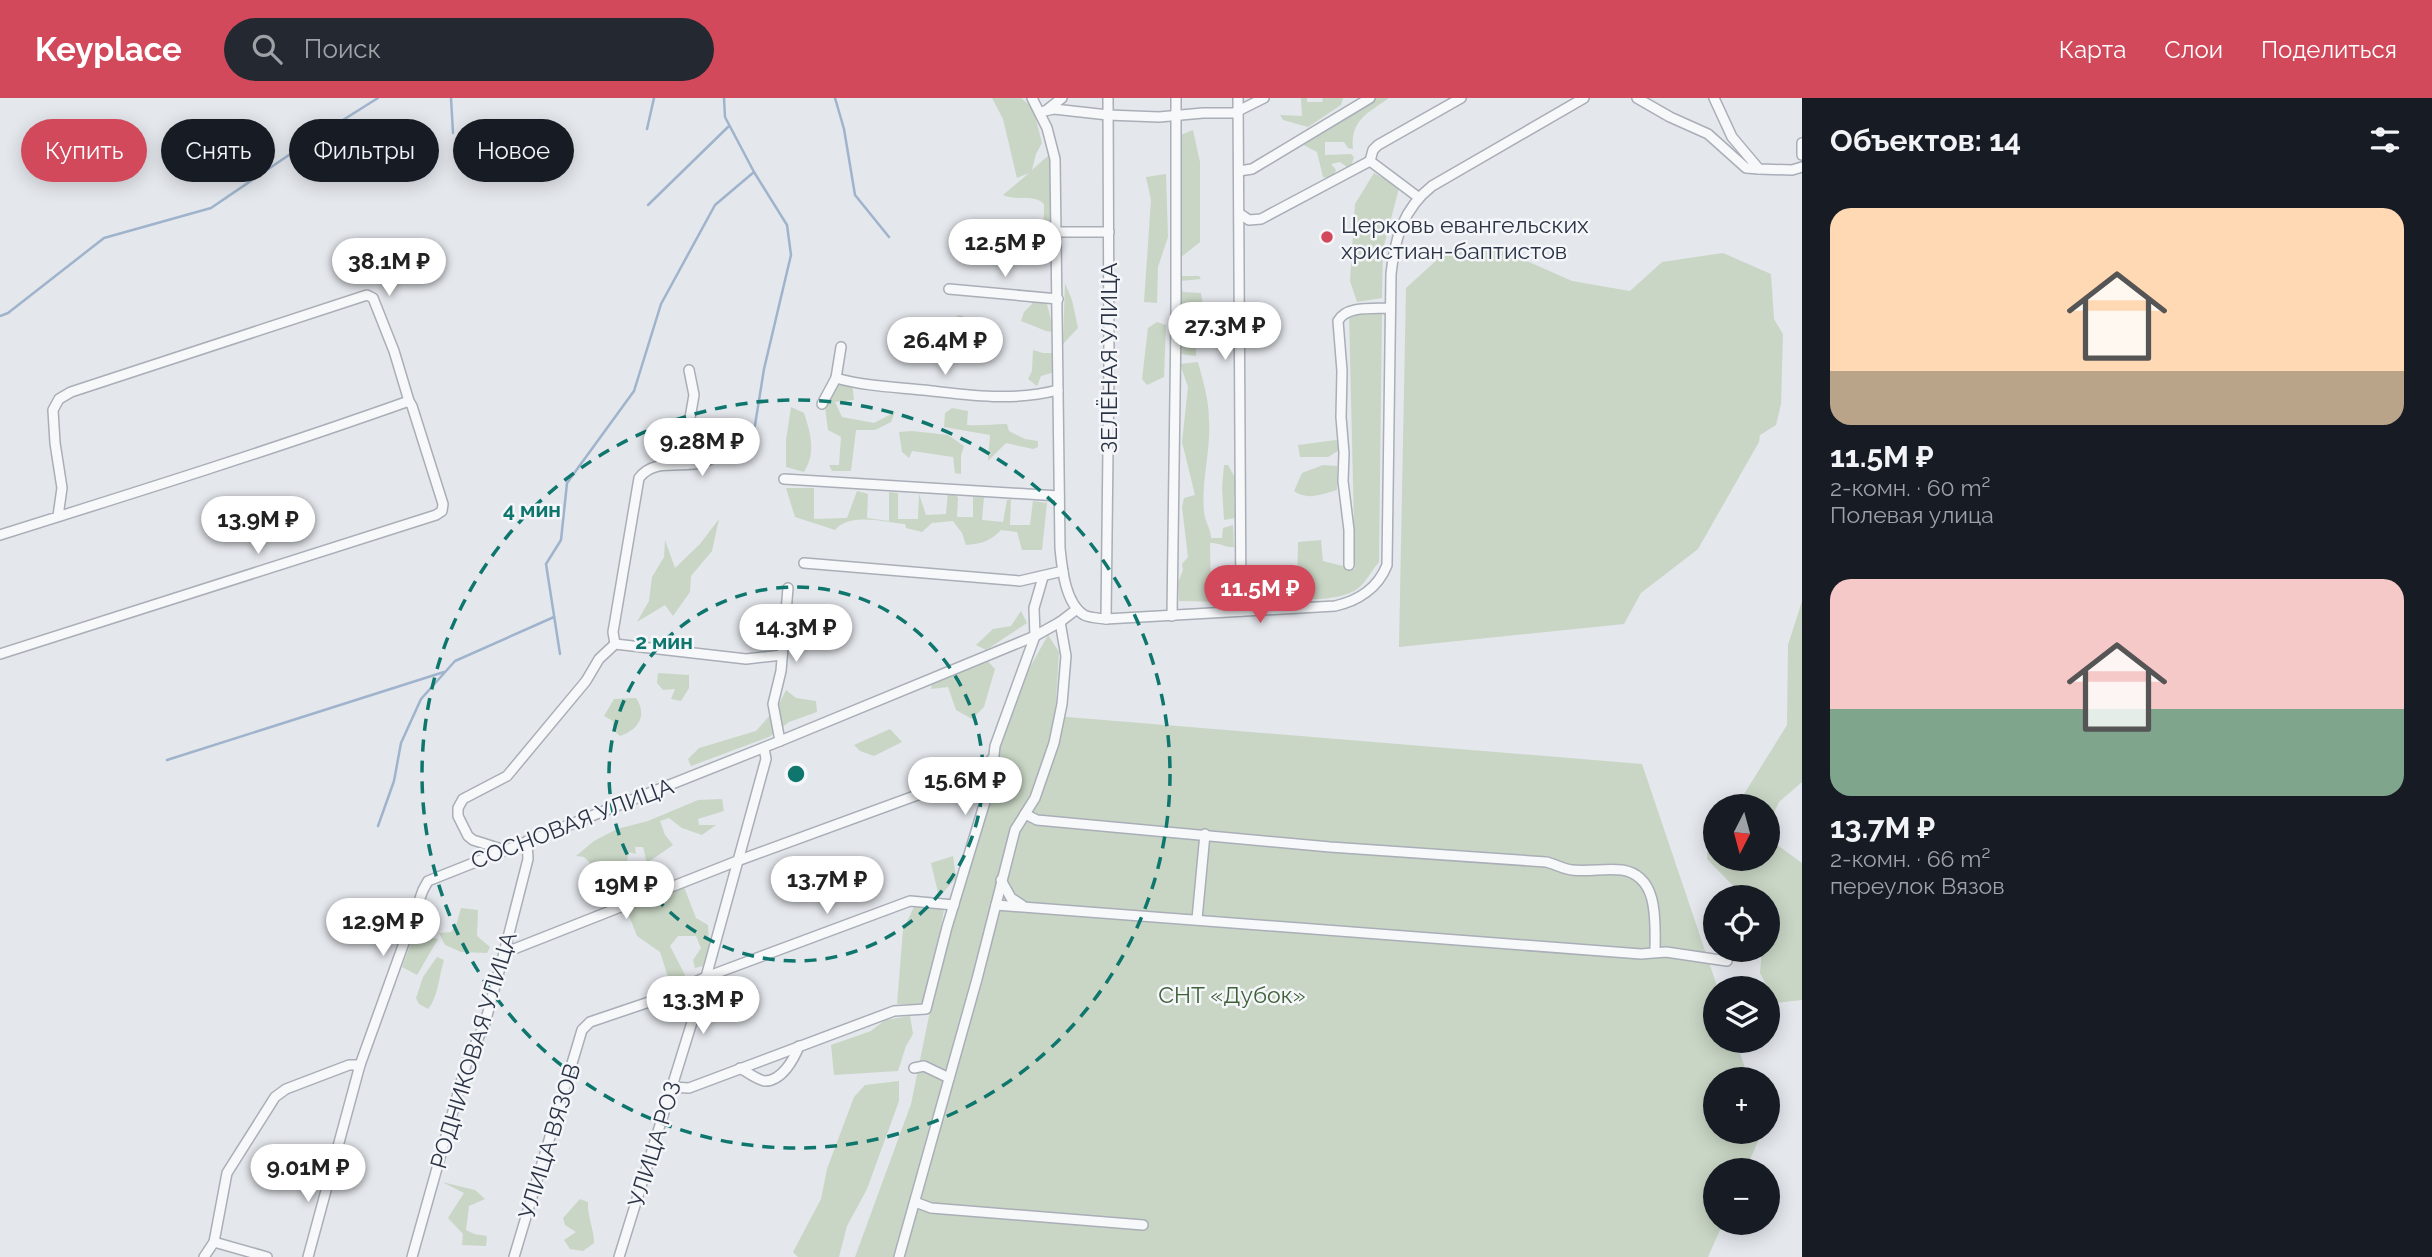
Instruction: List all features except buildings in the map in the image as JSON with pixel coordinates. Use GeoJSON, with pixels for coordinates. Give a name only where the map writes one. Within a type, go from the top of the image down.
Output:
{"type":"FeatureCollection","features":[{"type":"Feature","properties":{"kind":"street"},"geometry":{"type":"LineString","coordinates":[[1032,98],[1044,111],[1055,159],[1059,496],[1063,571],[1077,609],[1088,617],[1105,619],[1345,604],[1364,594],[1383,577],[1388,554],[1393,254],[1405,215],[1418,197],[1432,186],[1584,98]]}},
{"type":"Feature","properties":{"kind":"street"},"geometry":{"type":"LineString","coordinates":[[1044,111],[1062,98]]}},
{"type":"Feature","properties":{"kind":"street","name":"ЗЕЛЁНАЯ УЛИЦА"},"geometry":{"type":"LineString","coordinates":[[1105,619],[1108,98]]}},
{"type":"Feature","properties":{"kind":"street"},"geometry":{"type":"LineString","coordinates":[[1172,616],[1176,98]]}},
{"type":"Feature","properties":{"kind":"street"},"geometry":{"type":"LineString","coordinates":[[1238,98],[1241,611]]}},
{"type":"Feature","properties":{"kind":"street"},"geometry":{"type":"LineString","coordinates":[[1044,111],[1108,115],[1238,113],[1264,98]]}},
{"type":"Feature","properties":{"kind":"street"},"geometry":{"type":"LineString","coordinates":[[1239,171],[1252,169],[1370,98]]}},
{"type":"Feature","properties":{"kind":"street"},"geometry":{"type":"LineString","coordinates":[[1240,214],[1249,219],[1261,219],[1370,161],[1373,150],[1378,145],[1461,98]]}},
{"type":"Feature","properties":{"kind":"street"},"geometry":{"type":"LineString","coordinates":[[1637,98],[1708,134],[1746,168],[1792,170],[1802,167]]}},
{"type":"Feature","properties":{"kind":"street"},"geometry":{"type":"LineString","coordinates":[[1714,98],[1732,137],[1759,169]]}},
{"type":"Feature","properties":{"kind":"street"},"geometry":{"type":"LineString","coordinates":[[1802,143],[1802,155]]}},
{"type":"Feature","properties":{"kind":"street"},"geometry":{"type":"LineString","coordinates":[[1370,161],[1418,197]]}},
{"type":"Feature","properties":{"kind":"street"},"geometry":{"type":"LineString","coordinates":[[1057,232],[1109,232]]}},
{"type":"Feature","properties":{"kind":"street"},"geometry":{"type":"LineString","coordinates":[[948,289],[1058,299]]}},
{"type":"Feature","properties":{"kind":"street"},"geometry":{"type":"LineString","coordinates":[[0,654],[436,515],[442,511],[443,504],[394,352],[370,295],[71,392],[59,399],[53,410],[62,488],[58,516]]}},
{"type":"Feature","properties":{"kind":"street"},"geometry":{"type":"LineString","coordinates":[[1349,565],[1349,530],[1343,481],[1345,453],[1338,321],[1340,316],[1348,311],[1390,308]]}},
{"type":"Feature","properties":{"kind":"street"},"geometry":{"type":"LineString","coordinates":[[822,404],[836,378],[841,347]]}},
{"type":"Feature","properties":{"kind":"street"},"geometry":{"type":"LineString","coordinates":[[682,464],[694,395],[689,370]]}},
{"type":"Feature","properties":{"kind":"street"},"geometry":{"type":"LineString","coordinates":[[836,378],[861,384],[1004,398],[1039,395],[1058,390]]}},
{"type":"Feature","properties":{"kind":"street"},"geometry":{"type":"LineString","coordinates":[[0,535],[291,442],[409,401]]}},
{"type":"Feature","properties":{"kind":"street"},"geometry":{"type":"LineString","coordinates":[[615,644],[613,632],[639,478],[643,472],[656,467],[702,463],[740,440]]}},
{"type":"Feature","properties":{"kind":"street"},"geometry":{"type":"LineString","coordinates":[[784,479],[1059,496]]}},
{"type":"Feature","properties":{"kind":"street"},"geometry":{"type":"LineString","coordinates":[[804,563],[1020,581],[1063,571]]}},
{"type":"Feature","properties":{"kind":"street"},"geometry":{"type":"LineString","coordinates":[[671,1087],[689,1088],[894,1011],[926,1009],[991,782],[995,746],[1035,636],[1034,608],[1043,577]]}},
{"type":"Feature","properties":{"kind":"street"},"geometry":{"type":"LineString","coordinates":[[780,741],[773,704],[782,654],[788,588]]}},
{"type":"Feature","properties":{"kind":"street","name":"СОСНОВАЯ УЛИЦА"},"geometry":{"type":"LineString","coordinates":[[308,1257],[360,1065],[428,881],[764,748],[1035,636],[1077,609]]}},
{"type":"Feature","properties":{"kind":"street"},"geometry":{"type":"LineString","coordinates":[[899,1257],[1001,880],[1018,824],[1043,777],[1059,723],[1066,656],[1060,622]]}},
{"type":"Feature","properties":{"kind":"street"},"geometry":{"type":"LineString","coordinates":[[501,852],[498,848],[468,836],[458,816],[458,808],[463,799],[511,772],[586,681],[599,659],[615,644],[746,659],[782,654]]}},
{"type":"Feature","properties":{"kind":"street","name":"УЛИЦА РОЗ"},"geometry":{"type":"LineString","coordinates":[[619,1257],[706,977],[766,759],[764,748]]}},
{"type":"Feature","properties":{"kind":"street"},"geometry":{"type":"LineString","coordinates":[[504,953],[737,861],[972,775],[992,759]]}},
{"type":"Feature","properties":{"kind":"street"},"geometry":{"type":"LineString","coordinates":[[1025,814],[1037,820],[1330,847],[1546,862],[1573,870],[1621,870],[1633,873],[1647,886],[1656,920],[1655,952]]}},
{"type":"Feature","properties":{"kind":"street"},"geometry":{"type":"LineString","coordinates":[[1198,919],[1205,834]]}},
{"type":"Feature","properties":{"kind":"street","name":"РОДНИКОВАЯ УЛИЦА"},"geometry":{"type":"LineString","coordinates":[[412,1257],[466,1065],[485,1023],[528,859],[527,841]]}},
{"type":"Feature","properties":{"kind":"street"},"geometry":{"type":"LineString","coordinates":[[1001,880],[1011,898],[1025,907]]}},
{"type":"Feature","properties":{"kind":"street"},"geometry":{"type":"LineString","coordinates":[[706,977],[910,901],[954,905]]}},
{"type":"Feature","properties":{"kind":"street"},"geometry":{"type":"LineString","coordinates":[[996,905],[1641,954],[1655,952],[1703,958]]}},
{"type":"Feature","properties":{"kind":"street","name":"УЛИЦА ВЯЗОВ"},"geometry":{"type":"LineString","coordinates":[[514,1257],[585,1025],[598,1018],[658,999],[706,977]]}},
{"type":"Feature","properties":{"kind":"street"},"geometry":{"type":"LineString","coordinates":[[740,1068],[763,1080],[777,1078],[793,1059],[799,1046]]}},
{"type":"Feature","properties":{"kind":"street"},"geometry":{"type":"LineString","coordinates":[[204,1257],[215,1242],[227,1172],[275,1097],[286,1089],[349,1065],[360,1065]]}},
{"type":"Feature","properties":{"kind":"street"},"geometry":{"type":"LineString","coordinates":[[914,1068],[924,1066],[949,1078]]}},
{"type":"Feature","properties":{"kind":"street"},"geometry":{"type":"LineString","coordinates":[[915,1202],[930,1208],[1143,1225]]}},
{"type":"Feature","properties":{"kind":"street"},"geometry":{"type":"LineString","coordinates":[[215,1242],[267,1257]]}},
{"type":"Feature","properties":{"kind":"green space"},"geometry":{"type":"Polygon","coordinates":[[[992,98],[1021,98],[1033,108],[1042,143],[1032,170],[1049,155],[1054,177],[1054,259],[1034,258],[1034,249],[1043,224],[1044,204],[1035,199],[1003,195],[1029,173],[1017,178],[1003,119],[992,98]]]}},
{"type":"Feature","properties":{"kind":"green space"},"geometry":{"type":"Polygon","coordinates":[[[1301,98],[1307,98],[1307,102],[1322,102],[1323,98],[1343,98],[1341,105],[1308,127],[1283,120],[1280,115],[1302,116],[1301,98]]]}},
{"type":"Feature","properties":{"kind":"green space"},"geometry":{"type":"Polygon","coordinates":[[[1376,98],[1389,98],[1362,118],[1354,131],[1353,149],[1348,148],[1344,142],[1325,142],[1325,155],[1351,154],[1354,157],[1350,169],[1340,162],[1331,164],[1336,170],[1332,179],[1323,177],[1317,152],[1298,142],[1376,98]]]}},
{"type":"Feature","properties":{"kind":"green space"},"geometry":{"type":"Polygon","coordinates":[[[1193,130],[1200,162],[1200,242],[1180,258],[1180,276],[1199,276],[1201,279],[1180,281],[1183,292],[1201,293],[1204,316],[1202,336],[1196,337],[1196,356],[1181,354],[1176,137],[1193,130]]]}},
{"type":"Feature","properties":{"kind":"green space"},"geometry":{"type":"Polygon","coordinates":[[[1374,173],[1399,187],[1383,249],[1382,298],[1357,302],[1350,281],[1355,204],[1374,173]]]}},
{"type":"Feature","properties":{"kind":"green space"},"geometry":{"type":"Polygon","coordinates":[[[1166,174],[1168,237],[1158,267],[1157,303],[1144,302],[1151,200],[1146,177],[1166,174]]]}},
{"type":"Feature","properties":{"kind":"green space"},"geometry":{"type":"Polygon","coordinates":[[[1449,249],[1502,250],[1572,281],[1630,291],[1662,262],[1723,253],[1771,274],[1774,319],[1783,334],[1781,404],[1776,425],[1760,435],[1759,442],[1698,549],[1641,593],[1624,624],[1399,647],[1406,288],[1449,249]]]}},
{"type":"Feature","properties":{"kind":"green space"},"geometry":{"type":"Polygon","coordinates":[[[1065,283],[1078,328],[1063,344],[1065,283]]]}},
{"type":"Feature","properties":{"kind":"green space"},"geometry":{"type":"Polygon","coordinates":[[[1031,300],[1046,300],[1054,332],[1021,321],[1024,312],[1032,304],[1031,300]]]}},
{"type":"Feature","properties":{"kind":"green space"},"geometry":{"type":"Polygon","coordinates":[[[1377,309],[1382,314],[1379,562],[1361,585],[1343,595],[1301,599],[1246,595],[1247,571],[1266,576],[1266,588],[1297,589],[1298,542],[1321,540],[1323,561],[1355,569],[1349,314],[1377,309]]]}},
{"type":"Feature","properties":{"kind":"green space"},"geometry":{"type":"Polygon","coordinates":[[[959,315],[974,320],[973,329],[984,337],[982,345],[971,345],[949,322],[959,315]]]}},
{"type":"Feature","properties":{"kind":"green space"},"geometry":{"type":"Polygon","coordinates":[[[1157,322],[1166,325],[1164,377],[1147,385],[1142,379],[1148,328],[1157,322]]]}},
{"type":"Feature","properties":{"kind":"green space"},"geometry":{"type":"Polygon","coordinates":[[[1033,350],[1052,353],[1055,360],[1055,372],[1041,376],[1037,386],[1028,379],[1032,371],[1033,350]]]}},
{"type":"Feature","properties":{"kind":"green space"},"geometry":{"type":"Polygon","coordinates":[[[1198,362],[1209,413],[1203,500],[1211,538],[1222,538],[1223,528],[1233,525],[1234,547],[1210,543],[1211,593],[1222,594],[1222,578],[1232,575],[1238,589],[1229,602],[1179,601],[1178,583],[1183,570],[1182,564],[1188,557],[1182,507],[1184,498],[1195,495],[1182,442],[1188,387],[1180,364],[1198,362]]]}},
{"type":"Feature","properties":{"kind":"green space"},"geometry":{"type":"Polygon","coordinates":[[[852,382],[854,400],[835,402],[842,417],[874,423],[895,412],[891,422],[875,430],[856,430],[851,471],[832,471],[829,465],[839,465],[841,437],[828,430],[824,400],[833,384],[852,382]]]}},
{"type":"Feature","properties":{"kind":"green space"},"geometry":{"type":"Polygon","coordinates":[[[791,407],[804,413],[810,436],[810,457],[804,472],[786,467],[786,440],[791,407]]]}},
{"type":"Feature","properties":{"kind":"green space"},"geometry":{"type":"Polygon","coordinates":[[[952,408],[968,411],[967,425],[1007,424],[1009,431],[1025,439],[1038,441],[1038,447],[1033,449],[1006,443],[988,461],[990,435],[944,427],[945,413],[952,408]]]}},
{"type":"Feature","properties":{"kind":"green space"},"geometry":{"type":"Polygon","coordinates":[[[899,432],[948,435],[964,446],[961,474],[955,473],[953,457],[912,451],[909,458],[902,452],[899,432]]]}},
{"type":"Feature","properties":{"kind":"green space"},"geometry":{"type":"Polygon","coordinates":[[[1336,440],[1344,447],[1328,457],[1300,457],[1298,445],[1336,440]]]}},
{"type":"Feature","properties":{"kind":"green space"},"geometry":{"type":"Polygon","coordinates":[[[1224,465],[1228,465],[1237,481],[1235,518],[1224,520],[1222,488],[1224,465]]]}},
{"type":"Feature","properties":{"kind":"green space"},"geometry":{"type":"Polygon","coordinates":[[[1323,465],[1337,466],[1337,490],[1310,496],[1294,491],[1302,473],[1323,465]]]}},
{"type":"Feature","properties":{"kind":"green space"},"geometry":{"type":"Polygon","coordinates":[[[786,488],[814,488],[814,519],[847,518],[857,491],[868,494],[867,518],[889,521],[889,492],[898,493],[898,519],[918,519],[919,494],[926,515],[946,514],[948,492],[958,497],[957,517],[973,517],[973,497],[984,497],[982,520],[1003,522],[1007,500],[1011,499],[1010,525],[1030,525],[1033,501],[1047,503],[1042,550],[1022,550],[1017,532],[1001,530],[985,541],[966,545],[962,533],[953,521],[932,523],[922,532],[906,528],[905,524],[868,520],[849,521],[835,530],[795,517],[786,488]]]}},
{"type":"Feature","properties":{"kind":"green space"},"geometry":{"type":"Polygon","coordinates":[[[719,519],[712,551],[691,576],[690,592],[673,616],[665,605],[637,622],[649,601],[652,577],[664,557],[665,540],[675,568],[700,544],[719,519]]]}},
{"type":"Feature","properties":{"kind":"green space"},"geometry":{"type":"Polygon","coordinates":[[[1802,601],[1802,782],[1780,801],[1780,794],[1744,794],[1787,725],[1788,645],[1802,601]]]}},
{"type":"Feature","properties":{"kind":"green space"},"geometry":{"type":"Polygon","coordinates":[[[1021,611],[1027,623],[986,650],[976,645],[993,629],[1011,626],[1021,611]]]}},
{"type":"Feature","properties":{"kind":"green space","name":"СНТ «Дубок»"},"geometry":{"type":"Polygon","coordinates":[[[1048,635],[1059,652],[1055,716],[1642,764],[1703,945],[1703,962],[1709,962],[1714,976],[1703,976],[1703,1053],[1740,1053],[1745,1067],[1703,1067],[1703,1144],[1757,1144],[1751,1158],[1703,1158],[1703,1235],[1718,1235],[1708,1257],[855,1257],[911,1104],[937,977],[974,856],[1000,721],[1048,635]]]}},
{"type":"Feature","properties":{"kind":"green space"},"geometry":{"type":"Polygon","coordinates":[[[984,657],[995,669],[984,707],[972,719],[956,710],[948,687],[931,689],[933,678],[984,657]]]}},
{"type":"Feature","properties":{"kind":"green space"},"geometry":{"type":"Polygon","coordinates":[[[658,673],[689,675],[689,688],[681,701],[671,699],[675,689],[663,690],[657,683],[658,673]]]}},
{"type":"Feature","properties":{"kind":"green space"},"geometry":{"type":"Polygon","coordinates":[[[786,690],[796,698],[816,701],[817,712],[789,722],[769,737],[691,766],[688,759],[699,748],[756,731],[778,706],[786,690]]]}},
{"type":"Feature","properties":{"kind":"green space"},"geometry":{"type":"Polygon","coordinates":[[[636,698],[641,711],[639,722],[632,730],[620,736],[613,730],[613,721],[604,716],[614,699],[636,698]]]}},
{"type":"Feature","properties":{"kind":"green space"},"geometry":{"type":"Polygon","coordinates":[[[890,729],[902,742],[874,756],[860,751],[854,745],[890,729]]]}},
{"type":"Feature","properties":{"kind":"green space"},"geometry":{"type":"Polygon","coordinates":[[[722,799],[724,811],[698,819],[699,825],[716,825],[702,835],[682,828],[669,818],[660,821],[665,835],[673,845],[647,863],[643,847],[635,847],[636,854],[629,852],[623,879],[604,877],[584,857],[576,856],[594,841],[617,829],[648,821],[698,800],[722,799]]]}},
{"type":"Feature","properties":{"kind":"green space"},"geometry":{"type":"Polygon","coordinates":[[[1780,847],[1802,863],[1802,1000],[1780,1003],[1780,976],[1762,976],[1760,973],[1761,962],[1780,962],[1780,885],[1732,885],[1720,872],[1780,872],[1780,847]]]}},
{"type":"Feature","properties":{"kind":"green space"},"geometry":{"type":"Polygon","coordinates":[[[953,856],[956,878],[939,897],[931,863],[953,856]]]}},
{"type":"Feature","properties":{"kind":"green space"},"geometry":{"type":"Polygon","coordinates":[[[684,887],[696,918],[708,925],[709,944],[703,966],[695,968],[693,960],[701,948],[696,936],[678,936],[670,946],[685,975],[678,983],[669,980],[660,952],[637,936],[626,908],[684,887]]]}},
{"type":"Feature","properties":{"kind":"green space"},"geometry":{"type":"Polygon","coordinates":[[[915,905],[944,909],[938,946],[922,1004],[897,1004],[903,930],[915,905]]]}},
{"type":"Feature","properties":{"kind":"green space"},"geometry":{"type":"Polygon","coordinates":[[[461,908],[478,910],[477,936],[490,947],[487,953],[461,952],[445,945],[439,933],[451,932],[456,926],[461,908]]]}},
{"type":"Feature","properties":{"kind":"green space"},"geometry":{"type":"Polygon","coordinates":[[[415,933],[438,939],[417,975],[402,967],[415,933]]]}},
{"type":"Feature","properties":{"kind":"green space"},"geometry":{"type":"Polygon","coordinates":[[[437,957],[444,960],[436,993],[428,1009],[419,1004],[416,998],[423,977],[437,957]]]}},
{"type":"Feature","properties":{"kind":"green space"},"geometry":{"type":"Polygon","coordinates":[[[910,1016],[913,1034],[898,1071],[834,1075],[831,1045],[871,1031],[885,1020],[910,1016]]]}},
{"type":"Feature","properties":{"kind":"green space"},"geometry":{"type":"Polygon","coordinates":[[[899,1081],[899,1101],[867,1189],[847,1226],[839,1257],[798,1257],[793,1252],[821,1199],[827,1169],[854,1097],[865,1085],[899,1081]]]}},
{"type":"Feature","properties":{"kind":"green space"},"geometry":{"type":"Polygon","coordinates":[[[442,1182],[475,1190],[485,1199],[469,1206],[466,1230],[487,1236],[486,1246],[462,1245],[463,1234],[448,1218],[464,1193],[442,1182]]]}},
{"type":"Feature","properties":{"kind":"green space"},"geometry":{"type":"Polygon","coordinates":[[[580,1199],[588,1202],[594,1238],[594,1243],[583,1251],[570,1249],[564,1240],[576,1232],[565,1225],[563,1218],[580,1199]]]}},
{"type":"Feature","properties":{"kind":"waterway"},"geometry":{"type":"LineString","coordinates":[[0,316],[8,313],[104,238],[211,208],[378,98]]}},
{"type":"Feature","properties":{"kind":"waterway"},"geometry":{"type":"LineString","coordinates":[[451,98],[453,133]]}},
{"type":"Feature","properties":{"kind":"waterway"},"geometry":{"type":"LineString","coordinates":[[647,129],[654,98]]}},
{"type":"Feature","properties":{"kind":"waterway"},"geometry":{"type":"LineString","coordinates":[[724,98],[725,117],[754,172],[787,225],[791,255],[764,369],[752,444]]}},
{"type":"Feature","properties":{"kind":"waterway"},"geometry":{"type":"LineString","coordinates":[[835,98],[844,129],[855,195],[889,237]]}},
{"type":"Feature","properties":{"kind":"waterway"},"geometry":{"type":"LineString","coordinates":[[648,205],[729,126]]}},
{"type":"Feature","properties":{"kind":"waterway"},"geometry":{"type":"LineString","coordinates":[[560,654],[546,564],[561,540],[567,483],[634,391],[661,304],[715,205],[754,172]]}},
{"type":"Feature","properties":{"kind":"waterway"},"geometry":{"type":"LineString","coordinates":[[378,826],[394,781],[401,743],[421,699],[455,661],[554,617]]}},
{"type":"Feature","properties":{"kind":"waterway"},"geometry":{"type":"LineString","coordinates":[[167,760],[444,672]]}},
{"type":"Feature","properties":{"kind":"place","name":"Церковь евангельских христиан-баптистов"},"geometry":{"type":"Point","coordinates":[1327,237]}}]}
